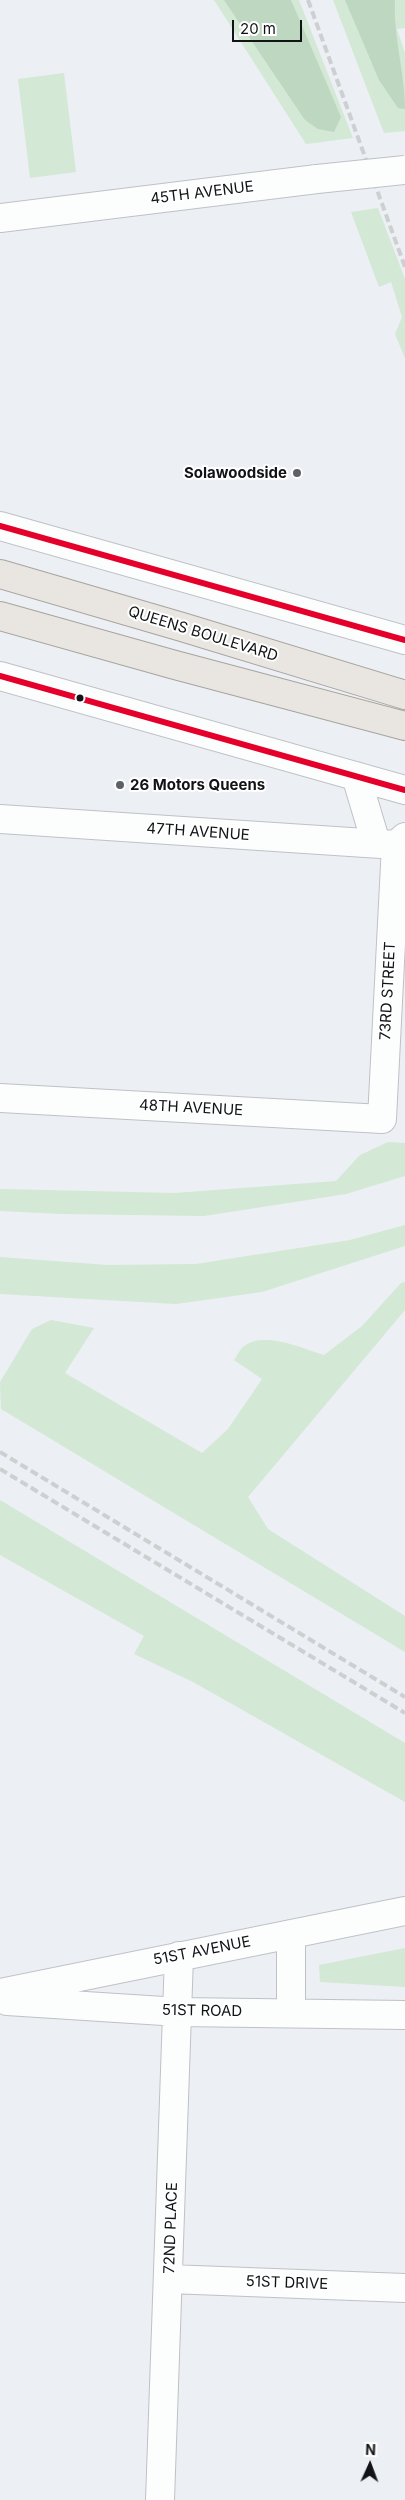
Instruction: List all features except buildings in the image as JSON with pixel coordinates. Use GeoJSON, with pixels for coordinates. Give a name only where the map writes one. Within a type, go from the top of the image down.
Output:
{"type":"FeatureCollection","features":[{"type":"Feature","properties":{"kind":"main road","name":"QUEENS BOULEVARD"},"geometry":{"type":"LineString","coordinates":[[0,574],[405,695]]}},
{"type":"Feature","properties":{"kind":"main road"},"geometry":{"type":"LineString","coordinates":[[0,616],[405,726]]}},
{"type":"Feature","properties":{"kind":"street","name":"45TH AVENUE"},"geometry":{"type":"LineString","coordinates":[[0,218],[405,170]]}},
{"type":"Feature","properties":{"kind":"street"},"geometry":{"type":"LineString","coordinates":[[0,526],[405,640]]}},
{"type":"Feature","properties":{"kind":"street"},"geometry":{"type":"LineString","coordinates":[[0,676],[405,790]]}},
{"type":"Feature","properties":{"kind":"street","name":"73RD STREET"},"geometry":{"type":"LineString","coordinates":[[356,776],[392,842],[382,1119]]}},
{"type":"Feature","properties":{"kind":"street","name":"47TH AVENUE"},"geometry":{"type":"LineString","coordinates":[[0,820],[392,842]]}},
{"type":"Feature","properties":{"kind":"street","name":"48TH AVENUE"},"geometry":{"type":"LineString","coordinates":[[0,1098],[382,1119]]}},
{"type":"Feature","properties":{"kind":"street","name":"51ST AVENUE"},"geometry":{"type":"LineString","coordinates":[[0,1993],[405,1910]]}},
{"type":"Feature","properties":{"kind":"street"},"geometry":{"type":"LineString","coordinates":[[291,1934],[291,2012]]}},
{"type":"Feature","properties":{"kind":"street","name":"72ND PLACE"},"geometry":{"type":"LineString","coordinates":[[160,2500],[179,2012],[179,1956]]}},
{"type":"Feature","properties":{"kind":"street","name":"51ST ROAD"},"geometry":{"type":"LineString","coordinates":[[0,2001],[179,2012],[405,2015]]}},
{"type":"Feature","properties":{"kind":"street","name":"51ST DRIVE"},"geometry":{"type":"LineString","coordinates":[[169,2279],[405,2288]]}},
{"type":"Feature","properties":{"kind":"green space"},"geometry":{"type":"Polygon","coordinates":[[[214,0],[299,0],[353,138],[306,144],[214,0]]]}},
{"type":"Feature","properties":{"kind":"green space"},"geometry":{"type":"Polygon","coordinates":[[[224,0],[291,0],[341,117],[334,132],[318,129],[305,120],[224,0]]]}},
{"type":"Feature","properties":{"kind":"green space"},"geometry":{"type":"Polygon","coordinates":[[[333,0],[405,0],[405,28],[397,29],[405,53],[405,131],[384,133],[333,0]]]}},
{"type":"Feature","properties":{"kind":"green space"},"geometry":{"type":"Polygon","coordinates":[[[345,0],[395,0],[405,109],[398,108],[379,80],[345,0]]]}},
{"type":"Feature","properties":{"kind":"green space"},"geometry":{"type":"Polygon","coordinates":[[[64,73],[76,172],[30,178],[18,79],[64,73]]]}},
{"type":"Feature","properties":{"kind":"green space"},"geometry":{"type":"Polygon","coordinates":[[[378,208],[405,279],[405,358],[395,334],[402,317],[391,282],[379,287],[351,212],[378,208]]]}},
{"type":"Feature","properties":{"kind":"green space"},"geometry":{"type":"Polygon","coordinates":[[[388,1142],[405,1143],[405,1176],[346,1194],[204,1216],[61,1214],[0,1211],[0,1189],[175,1193],[336,1181],[360,1155],[388,1142]]]}},
{"type":"Feature","properties":{"kind":"green space"},"geometry":{"type":"Polygon","coordinates":[[[405,1225],[405,1246],[262,1292],[176,1304],[0,1294],[0,1257],[108,1265],[196,1264],[350,1240],[405,1225]]]}},
{"type":"Feature","properties":{"kind":"green space"},"geometry":{"type":"Polygon","coordinates":[[[405,1282],[405,1310],[248,1497],[268,1529],[405,1616],[405,1652],[1,1409],[0,1382],[32,1329],[51,1320],[94,1328],[65,1373],[202,1453],[228,1429],[262,1379],[234,1360],[243,1347],[252,1342],[272,1340],[324,1355],[362,1326],[401,1283],[405,1282]]]}},
{"type":"Feature","properties":{"kind":"green space"},"geometry":{"type":"Polygon","coordinates":[[[0,1500],[405,1743],[405,1802],[193,1682],[134,1654],[144,1636],[0,1555],[0,1500]]]}},
{"type":"Feature","properties":{"kind":"green space"},"geometry":{"type":"Polygon","coordinates":[[[405,1948],[405,1987],[320,1982],[319,1965],[405,1948]]]}},
{"type":"Feature","properties":{"kind":"railway"},"geometry":{"type":"LineString","coordinates":[[308,0],[405,267]]}},
{"type":"Feature","properties":{"kind":"railway"},"geometry":{"type":"LineString","coordinates":[[0,1452],[405,1697]]}},
{"type":"Feature","properties":{"kind":"railway"},"geometry":{"type":"LineString","coordinates":[[0,1469],[405,1713]]}},
{"type":"Feature","properties":{"kind":"transit line"},"geometry":{"type":"LineString","coordinates":[[0,526],[405,640]]}},
{"type":"Feature","properties":{"kind":"transit line"},"geometry":{"type":"LineString","coordinates":[[0,676],[405,790]]}},
{"type":"Feature","properties":{"kind":"place","name":"Solawoodside"},"geometry":{"type":"Point","coordinates":[297,473]}},
{"type":"Feature","properties":{"kind":"place","name":"26 Motors Queens"},"geometry":{"type":"Point","coordinates":[120,785]}}]}
